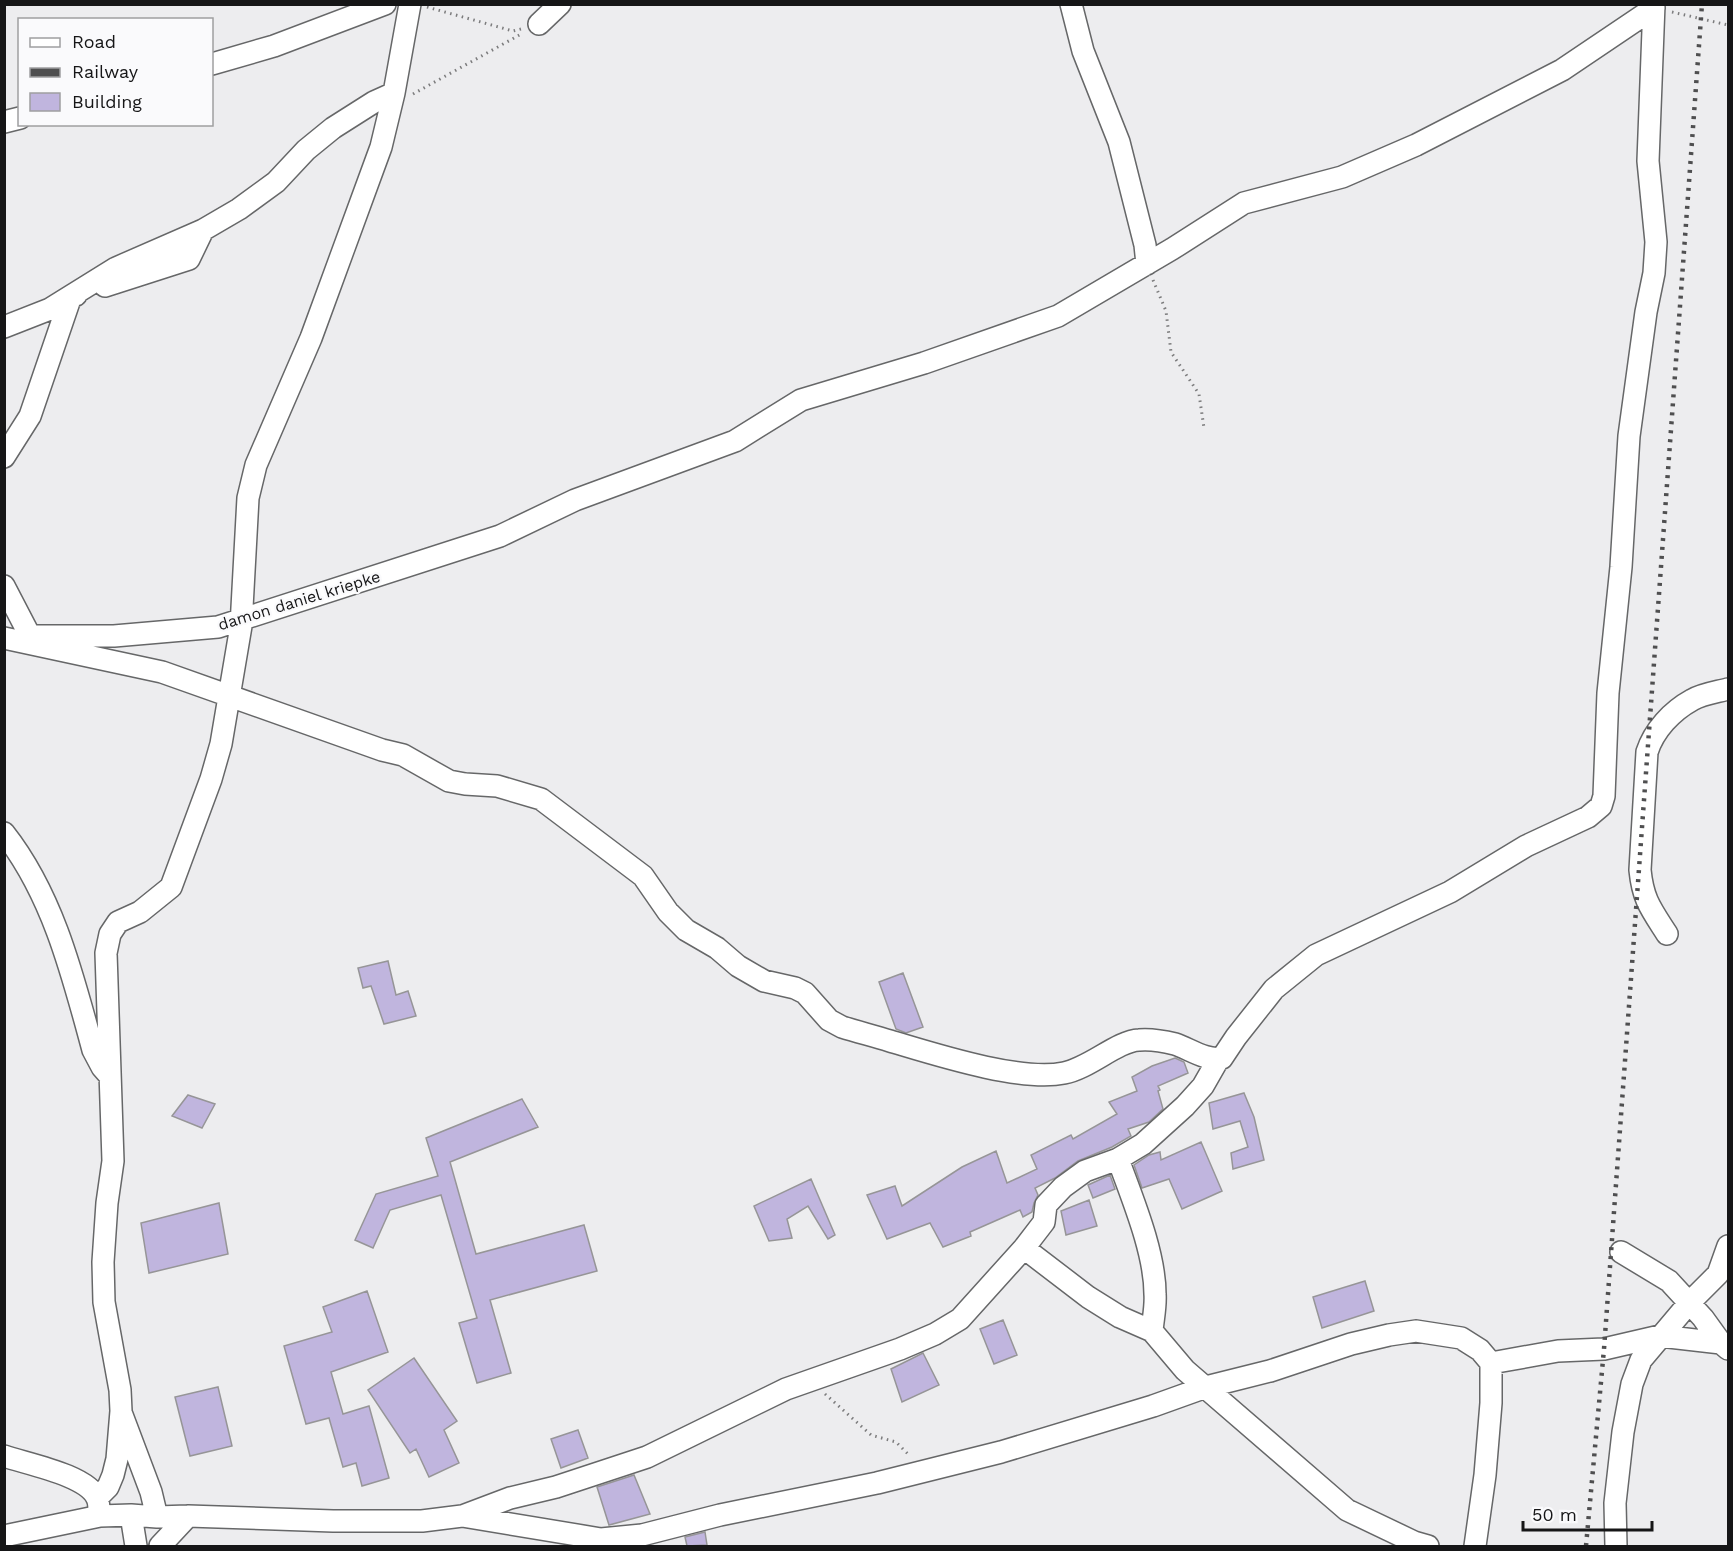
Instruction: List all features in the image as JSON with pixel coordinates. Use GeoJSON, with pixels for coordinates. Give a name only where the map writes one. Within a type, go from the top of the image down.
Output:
{"type":"FeatureCollection","features":[{"type":"Feature","properties":{"kind":"street"},"geometry":{"type":"LineString","coordinates":[[213,64],[274,46],[385,4]]}},
{"type":"Feature","properties":{"kind":"street"},"geometry":{"type":"LineString","coordinates":[[98,1507],[113,1475],[117,1459],[121,1412],[120,1390],[104,1302],[103,1262],[112,1161],[106,953],[110,934],[118,922],[153,903],[171,887],[211,779],[221,744],[242,620],[248,498],[256,465],[311,338],[381,147],[394,93],[410,4]]}},
{"type":"Feature","properties":{"kind":"street"},"geometry":{"type":"LineString","coordinates":[[539,24],[560,4]]}},
{"type":"Feature","properties":{"kind":"street"},"geometry":{"type":"LineString","coordinates":[[1071,4],[1083,51],[1119,142],[1145,245],[1147,264]]}},
{"type":"Feature","properties":{"kind":"street"},"geometry":{"type":"LineString","coordinates":[[4,1536],[98,1507],[131,1515],[157,1517],[368,1522],[422,1521],[462,1516],[510,1498],[556,1487],[647,1458],[786,1389],[900,1349],[935,1334],[960,1319],[1024,1248],[1044,1222],[1046,1205],[1063,1187],[1085,1171],[1118,1159],[1143,1144],[1185,1106],[1203,1086],[1219,1058],[1226,1054],[1236,1036],[1274,989],[1316,955],[1449,892],[1526,846],[1588,817],[1601,806],[1604,796],[1608,693],[1621,567],[1629,436],[1655,263],[1656,242],[1648,161],[1654,6]]}},
{"type":"Feature","properties":{"kind":"street","name":"damon daniel kriepke"},"geometry":{"type":"LineString","coordinates":[[4,586],[30,636],[114,636],[218,627],[500,536],[574,500],[735,441],[801,400],[924,363],[1058,316],[1244,203],[1342,177],[1416,145],[1497,104],[1562,70],[1654,6]]}},
{"type":"Feature","properties":{"kind":"street"},"geometry":{"type":"LineString","coordinates":[[4,327],[50,309],[116,268],[203,230],[239,209],[276,182],[306,150],[333,128],[374,102],[394,93]]}},
{"type":"Feature","properties":{"kind":"street"},"geometry":{"type":"LineString","coordinates":[[4,457],[30,416],[71,296]]}},
{"type":"Feature","properties":{"kind":"street"},"geometry":{"type":"LineString","coordinates":[[4,638],[162,672],[382,750],[403,755],[449,781],[497,786],[541,799],[643,876],[668,912],[686,930],[717,948],[738,966],[764,981],[795,988],[805,993],[834,1024],[842,1027],[956,1059],[1014,1072],[1052,1075],[1066,1073],[1089,1064],[1135,1040],[1154,1040],[1219,1058]]}},
{"type":"Feature","properties":{"kind":"street"},"geometry":{"type":"LineString","coordinates":[[1667,934],[1644,897],[1640,870],[1647,752],[1651,739],[1666,720],[1693,699],[1728,689]]}},
{"type":"Feature","properties":{"kind":"street"},"geometry":{"type":"LineString","coordinates":[[5,835],[40,890],[60,936],[93,1050],[102,1067],[111,1077]]}},
{"type":"Feature","properties":{"kind":"street"},"geometry":{"type":"LineString","coordinates":[[1118,1159],[1137,1212],[1150,1260],[1155,1293],[1152,1331]]}},
{"type":"Feature","properties":{"kind":"street"},"geometry":{"type":"LineString","coordinates":[[1616,1546],[1615,1503],[1623,1432],[1632,1384],[1641,1360],[1690,1302],[1718,1274],[1728,1246]]}},
{"type":"Feature","properties":{"kind":"street"},"geometry":{"type":"LineString","coordinates":[[1024,1248],[1088,1297],[1120,1317],[1152,1331],[1185,1370],[1347,1510],[1414,1542],[1428,1546]]}},
{"type":"Feature","properties":{"kind":"street"},"geometry":{"type":"LineString","coordinates":[[1621,1252],[1669,1281],[1690,1302],[1724,1346]]}},
{"type":"Feature","properties":{"kind":"street"},"geometry":{"type":"LineString","coordinates":[[462,1516],[601,1539],[642,1535],[720,1515],[925,1471],[1001,1452],[1153,1406],[1206,1387],[1270,1371],[1351,1344],[1416,1331],[1461,1338],[1480,1350],[1491,1363],[1491,1403],[1485,1475],[1475,1546]]}},
{"type":"Feature","properties":{"kind":"street"},"geometry":{"type":"LineString","coordinates":[[1491,1363],[1558,1351],[1604,1349],[1660,1336],[1724,1346]]}},
{"type":"Feature","properties":{"kind":"street"},"geometry":{"type":"LineString","coordinates":[[121,1412],[152,1492],[157,1517]]}},
{"type":"Feature","properties":{"kind":"street"},"geometry":{"type":"LineString","coordinates":[[4,1456],[68,1476],[87,1487],[98,1507]]}},
{"type":"Feature","properties":{"kind":"street"},"geometry":{"type":"LineString","coordinates":[[131,1515],[136,1546]]}},
{"type":"Feature","properties":{"kind":"street"},"geometry":{"type":"LineString","coordinates":[[160,1546],[188,1516]]}},
{"type":"Feature","properties":{"kind":"path"},"geometry":{"type":"LineString","coordinates":[[417,4],[513,31],[539,24]]}},
{"type":"Feature","properties":{"kind":"path"},"geometry":{"type":"LineString","coordinates":[[1654,6],[1728,25]]}},
{"type":"Feature","properties":{"kind":"path"},"geometry":{"type":"LineString","coordinates":[[394,93],[411,95],[539,24]]}},
{"type":"Feature","properties":{"kind":"path"},"geometry":{"type":"LineString","coordinates":[[1147,264],[1166,311],[1171,352],[1199,394],[1203,428]]}},
{"type":"Feature","properties":{"kind":"path"},"geometry":{"type":"LineString","coordinates":[[811,1381],[871,1435],[896,1442],[925,1471]]}},
{"type":"Feature","properties":{"kind":"building"},"geometry":{"type":"Polygon","coordinates":[[[388,961],[396,995],[408,991],[416,1016],[384,1024],[371,986],[363,988],[358,968],[388,961]]]}},
{"type":"Feature","properties":{"kind":"building"},"geometry":{"type":"Polygon","coordinates":[[[903,973],[923,1027],[906,1033],[896,1029],[879,982],[903,973]]]}},
{"type":"Feature","properties":{"kind":"building"},"geometry":{"type":"Polygon","coordinates":[[[1175,1058],[1184,1062],[1188,1073],[1158,1086],[1163,1109],[1149,1122],[1128,1129],[1131,1136],[1112,1147],[1078,1161],[1055,1178],[1035,1188],[1038,1195],[1032,1212],[1023,1217],[1020,1210],[970,1232],[971,1236],[943,1247],[930,1223],[887,1239],[867,1195],[895,1186],[902,1206],[962,1167],[996,1151],[1007,1183],[1037,1169],[1031,1155],[1071,1135],[1073,1139],[1117,1114],[1109,1102],[1137,1091],[1132,1077],[1152,1066],[1175,1058]]]}},
{"type":"Feature","properties":{"kind":"building"},"geometry":{"type":"Polygon","coordinates":[[[1244,1093],[1254,1117],[1264,1160],[1233,1169],[1231,1153],[1248,1147],[1240,1121],[1213,1129],[1209,1103],[1244,1093]]]}},
{"type":"Feature","properties":{"kind":"building"},"geometry":{"type":"Polygon","coordinates":[[[188,1095],[215,1104],[202,1128],[172,1116],[188,1095]]]}},
{"type":"Feature","properties":{"kind":"building"},"geometry":{"type":"Polygon","coordinates":[[[522,1099],[538,1127],[450,1162],[476,1254],[584,1225],[597,1271],[490,1300],[511,1373],[477,1383],[459,1323],[477,1318],[441,1195],[390,1210],[373,1248],[355,1240],[376,1194],[438,1176],[426,1138],[522,1099]]]}},
{"type":"Feature","properties":{"kind":"building"},"geometry":{"type":"Polygon","coordinates":[[[1201,1142],[1222,1191],[1182,1209],[1169,1179],[1142,1188],[1134,1165],[1149,1155],[1160,1152],[1161,1160],[1201,1142]]]}},
{"type":"Feature","properties":{"kind":"building"},"geometry":{"type":"Polygon","coordinates":[[[1110,1175],[1115,1189],[1093,1198],[1088,1185],[1110,1175]]]}},
{"type":"Feature","properties":{"kind":"building"},"geometry":{"type":"Polygon","coordinates":[[[811,1179],[835,1235],[828,1239],[808,1206],[787,1219],[792,1238],[769,1241],[754,1206],[811,1179]]]}},
{"type":"Feature","properties":{"kind":"building"},"geometry":{"type":"Polygon","coordinates":[[[1089,1200],[1097,1226],[1066,1235],[1061,1211],[1089,1200]]]}},
{"type":"Feature","properties":{"kind":"building"},"geometry":{"type":"Polygon","coordinates":[[[219,1203],[228,1254],[149,1273],[141,1223],[219,1203]]]}},
{"type":"Feature","properties":{"kind":"building"},"geometry":{"type":"Polygon","coordinates":[[[1365,1281],[1374,1311],[1322,1328],[1313,1297],[1365,1281]]]}},
{"type":"Feature","properties":{"kind":"building"},"geometry":{"type":"Polygon","coordinates":[[[367,1291],[388,1352],[331,1372],[343,1414],[369,1406],[389,1478],[362,1486],[356,1463],[343,1467],[329,1418],[306,1424],[284,1346],[332,1332],[323,1307],[367,1291]]]}},
{"type":"Feature","properties":{"kind":"building"},"geometry":{"type":"Polygon","coordinates":[[[1003,1320],[1017,1355],[994,1364],[980,1329],[1003,1320]]]}},
{"type":"Feature","properties":{"kind":"building"},"geometry":{"type":"Polygon","coordinates":[[[923,1353],[939,1385],[902,1402],[891,1369],[923,1353]]]}},
{"type":"Feature","properties":{"kind":"building"},"geometry":{"type":"Polygon","coordinates":[[[414,1358],[457,1421],[444,1430],[459,1463],[429,1477],[416,1449],[410,1453],[368,1390],[414,1358]]]}},
{"type":"Feature","properties":{"kind":"building"},"geometry":{"type":"Polygon","coordinates":[[[218,1387],[232,1446],[190,1456],[175,1397],[218,1387]]]}},
{"type":"Feature","properties":{"kind":"building"},"geometry":{"type":"Polygon","coordinates":[[[578,1430],[588,1458],[561,1468],[551,1439],[578,1430]]]}},
{"type":"Feature","properties":{"kind":"building"},"geometry":{"type":"Polygon","coordinates":[[[634,1475],[650,1514],[609,1525],[597,1487],[634,1475]]]}},
{"type":"Feature","properties":{"kind":"building"},"geometry":{"type":"Polygon","coordinates":[[[705,1532],[707,1545],[687,1546],[685,1537],[705,1532]]]}},
{"type":"Feature","properties":{"kind":"railway"},"geometry":{"type":"LineString","coordinates":[[1586,1546],[1604,1349],[1702,4]]}}]}
